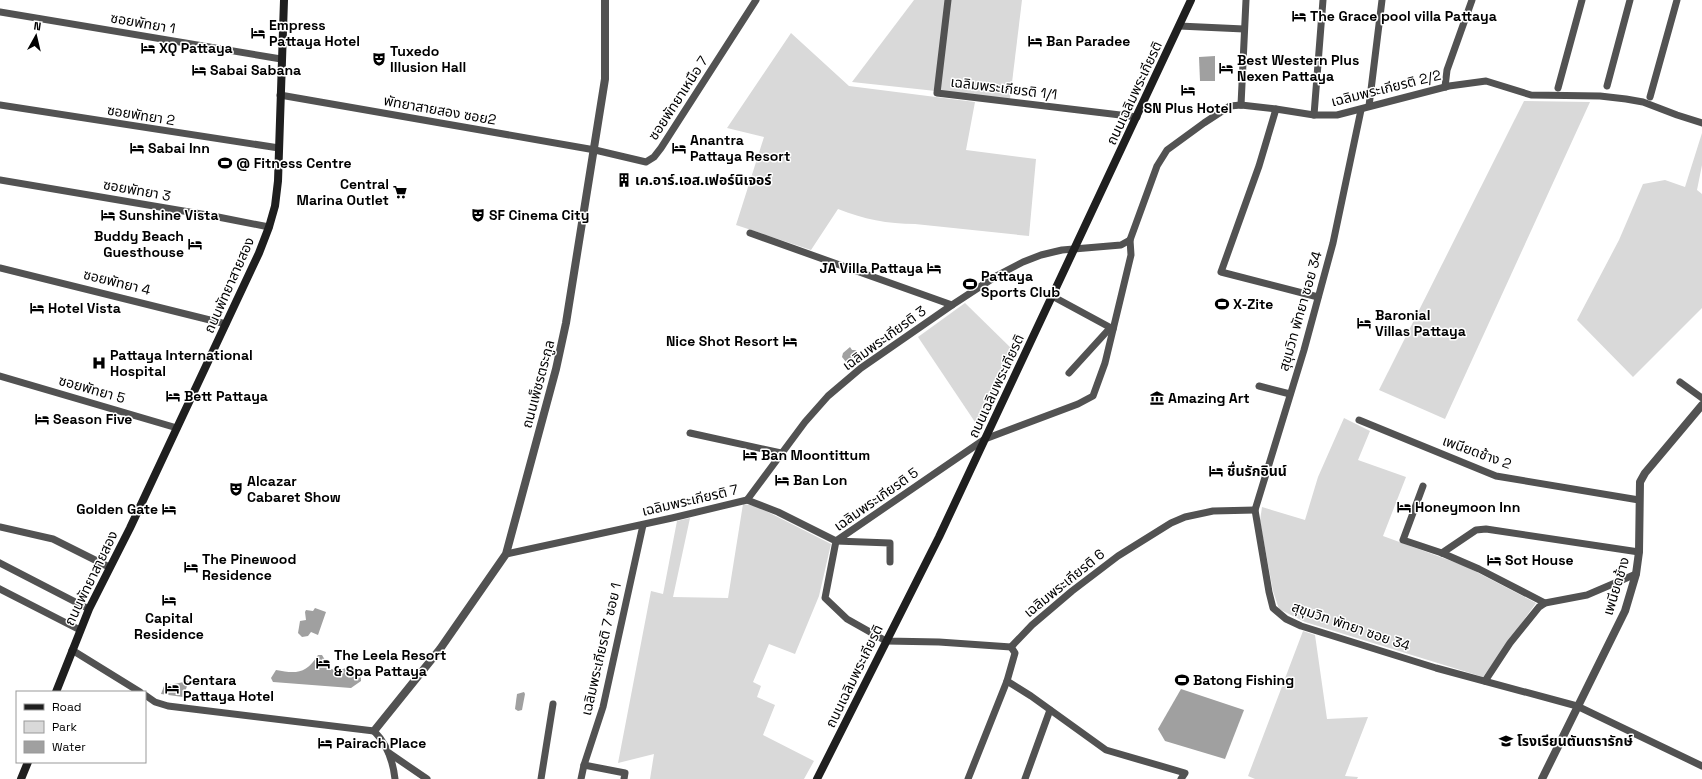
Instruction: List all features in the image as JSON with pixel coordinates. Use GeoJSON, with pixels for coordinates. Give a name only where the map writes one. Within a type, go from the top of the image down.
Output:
{"type":"FeatureCollection","features":[{"type":"Feature","properties":{"kind":"main road","name":"ถนนพัทยาสายสอง"},"geometry":{"type":"LineString","coordinates":[[56,691],[80,630],[130,528],[226,324],[269,227],[275,206],[279,148],[284,0]]}},
{"type":"Feature","properties":{"kind":"main road","name":"ถนนเฉลิมพระเกียรติ"},"geometry":{"type":"LineString","coordinates":[[817,779],[939,537],[1191,0]]}},
{"type":"Feature","properties":{"kind":"main road"},"geometry":{"type":"LineString","coordinates":[[21,779],[28,763]]}},
{"type":"Feature","properties":{"kind":"street","name":"ถนนเพ็ชรตระกูล"},"geometry":{"type":"LineString","coordinates":[[374,731],[440,649],[506,554],[562,349],[606,79],[605,0]]}},
{"type":"Feature","properties":{"kind":"street","name":"ซอยพัทยาเหนือ 7"},"geometry":{"type":"LineString","coordinates":[[595,150],[646,162],[654,157],[756,0]]}},
{"type":"Feature","properties":{"kind":"street","name":"เฉลิมพระเกียรติ 1/1"},"geometry":{"type":"LineString","coordinates":[[948,0],[937,94],[1137,117]]}},
{"type":"Feature","properties":{"kind":"street"},"geometry":{"type":"LineString","coordinates":[[1241,105],[1246,0]]}},
{"type":"Feature","properties":{"kind":"street"},"geometry":{"type":"LineString","coordinates":[[1314,115],[1323,0]]}},
{"type":"Feature","properties":{"kind":"street"},"geometry":{"type":"LineString","coordinates":[[1369,106],[1382,0]]}},
{"type":"Feature","properties":{"kind":"street"},"geometry":{"type":"LineString","coordinates":[[1445,87],[1447,70],[1472,0]]}},
{"type":"Feature","properties":{"kind":"street"},"geometry":{"type":"LineString","coordinates":[[1558,88],[1582,0]]}},
{"type":"Feature","properties":{"kind":"street"},"geometry":{"type":"LineString","coordinates":[[1607,86],[1630,0]]}},
{"type":"Feature","properties":{"kind":"street"},"geometry":{"type":"LineString","coordinates":[[1650,97],[1677,0]]}},
{"type":"Feature","properties":{"kind":"street","name":"ซอยพัทยา 1"},"geometry":{"type":"LineString","coordinates":[[0,12],[281,59]]}},
{"type":"Feature","properties":{"kind":"street"},"geometry":{"type":"LineString","coordinates":[[1179,26],[1244,29]]}},
{"type":"Feature","properties":{"kind":"street","name":"เฉลิมพระเกียรติ 2/2"},"geometry":{"type":"LineString","coordinates":[[1111,328],[1131,255],[1130,240],[1157,166],[1167,150],[1230,106],[1241,105],[1314,115],[1337,115],[1445,87],[1486,81],[1531,95],[1626,98],[1643,102],[1702,123]]}},
{"type":"Feature","properties":{"kind":"street","name":"พัทยาสายสอง ซอย2"},"geometry":{"type":"LineString","coordinates":[[280,95],[595,150]]}},
{"type":"Feature","properties":{"kind":"street","name":"ซอยพัทยา 2"},"geometry":{"type":"LineString","coordinates":[[0,106],[279,148]]}},
{"type":"Feature","properties":{"kind":"street"},"geometry":{"type":"LineString","coordinates":[[1276,109],[1259,166],[1221,272],[1318,298]]}},
{"type":"Feature","properties":{"kind":"street","name":"สุขุมวิท พัทยา ซอย 34"},"geometry":{"type":"LineString","coordinates":[[1361,110],[1333,243],[1304,350],[1255,510],[1273,608],[1279,614],[1301,626],[1436,668],[1577,706],[1702,766]]}},
{"type":"Feature","properties":{"kind":"street","name":"ซอยพัทยา 3"},"geometry":{"type":"LineString","coordinates":[[0,180],[269,227]]}},
{"type":"Feature","properties":{"kind":"street"},"geometry":{"type":"LineString","coordinates":[[750,233],[952,305]]}},
{"type":"Feature","properties":{"kind":"street"},"geometry":{"type":"LineString","coordinates":[[1074,250],[1121,245],[1130,240]]}},
{"type":"Feature","properties":{"kind":"street","name":"เฉลิมพระเกียรติ 3"},"geometry":{"type":"LineString","coordinates":[[747,500],[805,422],[828,396],[861,368],[998,275],[1023,262],[1041,255],[1062,250],[1074,250]]}},
{"type":"Feature","properties":{"kind":"street","name":"ซอยพัทยา 4"},"geometry":{"type":"LineString","coordinates":[[0,268],[226,324]]}},
{"type":"Feature","properties":{"kind":"street"},"geometry":{"type":"LineString","coordinates":[[1052,296],[1111,328],[1069,373]]}},
{"type":"Feature","properties":{"kind":"street","name":"เฉลิมพระเกียรติ 5"},"geometry":{"type":"LineString","coordinates":[[836,540],[985,439],[1078,404],[1093,396],[1105,363],[1111,328]]}},
{"type":"Feature","properties":{"kind":"street","name":"ซอยพัทยา 5"},"geometry":{"type":"LineString","coordinates":[[0,376],[177,428]]}},
{"type":"Feature","properties":{"kind":"street"},"geometry":{"type":"LineString","coordinates":[[1680,382],[1702,398]]}},
{"type":"Feature","properties":{"kind":"street"},"geometry":{"type":"LineString","coordinates":[[1260,386],[1290,394]]}},
{"type":"Feature","properties":{"kind":"street","name":"เพนียดช้าง"},"geometry":{"type":"LineString","coordinates":[[1542,779],[1625,611],[1636,574],[1639,552],[1640,482],[1645,473],[1702,405]]}},
{"type":"Feature","properties":{"kind":"street","name":"เพนียดช้าง 2"},"geometry":{"type":"LineString","coordinates":[[1359,420],[1496,476],[1639,500]]}},
{"type":"Feature","properties":{"kind":"street"},"geometry":{"type":"LineString","coordinates":[[690,433],[782,453]]}},
{"type":"Feature","properties":{"kind":"street"},"geometry":{"type":"LineString","coordinates":[[1423,486],[1403,540],[1442,553],[1479,569],[1545,603]]}},
{"type":"Feature","properties":{"kind":"street","name":"เฉลิมพระเกียรติ 7"},"geometry":{"type":"LineString","coordinates":[[506,554],[643,525],[747,500],[778,512],[836,540]]}},
{"type":"Feature","properties":{"kind":"street","name":"เฉลิมพระเกียรติ 6"},"geometry":{"type":"LineString","coordinates":[[1012,647],[1032,625],[1072,591],[1118,556],[1171,523],[1185,517],[1213,511],[1255,510]]}},
{"type":"Feature","properties":{"kind":"street","name":"เฉลิมพระเกียรติ 7 ซอย 1"},"geometry":{"type":"LineString","coordinates":[[581,779],[603,706],[643,525]]}},
{"type":"Feature","properties":{"kind":"street"},"geometry":{"type":"LineString","coordinates":[[0,527],[53,539],[110,567]]}},
{"type":"Feature","properties":{"kind":"street"},"geometry":{"type":"LineString","coordinates":[[1442,553],[1476,530],[1486,529],[1639,552]]}},
{"type":"Feature","properties":{"kind":"street"},"geometry":{"type":"LineString","coordinates":[[836,540],[824,598],[847,619],[886,641],[939,642],[1012,647],[1015,653],[1007,681],[968,779]]}},
{"type":"Feature","properties":{"kind":"street","name":"เฉลิมพระเกียรติ 5"},"geometry":{"type":"LineString","coordinates":[[836,540],[890,543],[890,562]]}},
{"type":"Feature","properties":{"kind":"street"},"geometry":{"type":"LineString","coordinates":[[0,563],[90,609]]}},
{"type":"Feature","properties":{"kind":"street"},"geometry":{"type":"LineString","coordinates":[[1485,681],[1510,643],[1539,607],[1545,603],[1587,595],[1636,574]]}},
{"type":"Feature","properties":{"kind":"street"},"geometry":{"type":"LineString","coordinates":[[0,589],[80,630]]}},
{"type":"Feature","properties":{"kind":"street"},"geometry":{"type":"LineString","coordinates":[[72,650],[138,691]]}},
{"type":"Feature","properties":{"kind":"street"},"geometry":{"type":"LineString","coordinates":[[1007,681],[1031,696],[1106,750],[1185,773],[1182,779]]}},
{"type":"Feature","properties":{"kind":"street"},"geometry":{"type":"LineString","coordinates":[[146,697],[155,702],[168,706],[374,731],[379,736],[389,753],[394,768],[395,779]]}},
{"type":"Feature","properties":{"kind":"street"},"geometry":{"type":"LineString","coordinates":[[541,779],[553,704]]}},
{"type":"Feature","properties":{"kind":"street"},"geometry":{"type":"LineString","coordinates":[[1025,779],[1050,710]]}},
{"type":"Feature","properties":{"kind":"street"},"geometry":{"type":"LineString","coordinates":[[389,753],[427,779]]}},
{"type":"Feature","properties":{"kind":"street"},"geometry":{"type":"LineString","coordinates":[[584,765],[625,773],[624,779]]}},
{"type":"Feature","properties":{"kind":"green space"},"geometry":{"type":"Polygon","coordinates":[[[914,0],[1022,0],[1010,99],[852,82],[914,0]]]}},
{"type":"Feature","properties":{"kind":"green space"},"geometry":{"type":"Polygon","coordinates":[[[791,33],[849,86],[975,102],[966,150],[1036,159],[1029,236],[885,222],[857,216],[838,209],[811,250],[736,225],[764,137],[727,128],[791,33]]]}},
{"type":"Feature","properties":{"kind":"green space"},"geometry":{"type":"Polygon","coordinates":[[[1524,101],[1590,102],[1445,419],[1379,390],[1524,101]]]}},
{"type":"Feature","properties":{"kind":"green space"},"geometry":{"type":"Polygon","coordinates":[[[1702,133],[1702,165],[1697,190],[1702,194],[1702,308],[1633,377],[1577,320],[1619,240],[1643,184],[1665,180],[1685,187],[1702,133]]]}},
{"type":"Feature","properties":{"kind":"green space"},"geometry":{"type":"Polygon","coordinates":[[[965,303],[1015,352],[979,428],[918,337],[965,303]]]}},
{"type":"Feature","properties":{"kind":"green space"},"geometry":{"type":"Polygon","coordinates":[[[1344,418],[1370,431],[1358,460],[1406,477],[1383,536],[1465,566],[1536,603],[1483,677],[1305,622],[1279,609],[1273,591],[1260,521],[1262,507],[1305,520],[1318,477],[1344,418]]]}},
{"type":"Feature","properties":{"kind":"green space"},"geometry":{"type":"Polygon","coordinates":[[[743,504],[756,506],[831,544],[819,596],[795,654],[769,644],[753,682],[761,686],[757,697],[775,705],[763,735],[814,761],[804,779],[650,779],[654,754],[618,763],[651,591],[663,594],[677,521],[690,518],[673,597],[728,598],[743,504]]]}},
{"type":"Feature","properties":{"kind":"green space"},"geometry":{"type":"Polygon","coordinates":[[[1303,631],[1315,635],[1327,719],[1368,717],[1345,776],[1358,777],[1357,779],[1255,779],[1248,776],[1303,631]]]}},
{"type":"Feature","properties":{"kind":"water"},"geometry":{"type":"Polygon","coordinates":[[[1215,56],[1215,81],[1200,81],[1199,57],[1215,56]]]}},
{"type":"Feature","properties":{"kind":"water"},"geometry":{"type":"Polygon","coordinates":[[[850,347],[852,350],[856,350],[858,354],[846,362],[842,357],[843,353],[850,347]]]}},
{"type":"Feature","properties":{"kind":"water"},"geometry":{"type":"Polygon","coordinates":[[[315,608],[326,612],[318,635],[311,632],[308,636],[302,637],[298,633],[300,621],[306,620],[306,610],[313,611],[315,608]]]}},
{"type":"Feature","properties":{"kind":"water"},"geometry":{"type":"Polygon","coordinates":[[[318,655],[322,655],[325,660],[324,666],[334,670],[352,666],[361,676],[361,681],[351,688],[273,682],[271,678],[276,670],[289,672],[300,671],[309,666],[318,655]]]}},
{"type":"Feature","properties":{"kind":"water"},"geometry":{"type":"Polygon","coordinates":[[[189,681],[183,697],[161,694],[164,686],[189,681]]]}},
{"type":"Feature","properties":{"kind":"water"},"geometry":{"type":"Polygon","coordinates":[[[1181,689],[1244,710],[1225,759],[1165,741],[1158,729],[1181,689]]]}},
{"type":"Feature","properties":{"kind":"water"},"geometry":{"type":"Polygon","coordinates":[[[524,692],[525,694],[522,710],[518,711],[515,709],[517,694],[524,692]]]}},
{"type":"Feature","properties":{"kind":"place","name":"The Grace pool villa Pattaya"},"geometry":{"type":"Point","coordinates":[1299,16]}},
{"type":"Feature","properties":{"kind":"place","name":"Empress Pattaya Hotel"},"geometry":{"type":"Point","coordinates":[258,33]}},
{"type":"Feature","properties":{"kind":"place","name":"Ban Paradee"},"geometry":{"type":"Point","coordinates":[1035,41]}},
{"type":"Feature","properties":{"kind":"place","name":"XQ Pattaya"},"geometry":{"type":"Point","coordinates":[148,48]}},
{"type":"Feature","properties":{"kind":"place","name":"Tuxedo Illusion Hall"},"geometry":{"type":"Point","coordinates":[379,59]}},
{"type":"Feature","properties":{"kind":"place","name":"Best Western Plus Nexen Pattaya"},"geometry":{"type":"Point","coordinates":[1226,68]}},
{"type":"Feature","properties":{"kind":"place","name":"Sabai Sabana"},"geometry":{"type":"Point","coordinates":[199,70]}},
{"type":"Feature","properties":{"kind":"place","name":"SN Plus Hotel"},"geometry":{"type":"Point","coordinates":[1188,90]}},
{"type":"Feature","properties":{"kind":"place","name":"Sabai Inn"},"geometry":{"type":"Point","coordinates":[137,148]}},
{"type":"Feature","properties":{"kind":"place","name":"Anantra Pattaya Resort"},"geometry":{"type":"Point","coordinates":[679,148]}},
{"type":"Feature","properties":{"kind":"place","name":"@ Fitness Centre"},"geometry":{"type":"Point","coordinates":[225,163]}},
{"type":"Feature","properties":{"kind":"place","name":"เค.อาร์.เอส.เฟอร์นิเจอร์"},"geometry":{"type":"Point","coordinates":[624,180]}},
{"type":"Feature","properties":{"kind":"place","name":"Central Marina Outlet"},"geometry":{"type":"Point","coordinates":[400,192]}},
{"type":"Feature","properties":{"kind":"place","name":"Sunshine Vista"},"geometry":{"type":"Point","coordinates":[108,215]}},
{"type":"Feature","properties":{"kind":"place","name":"SF Cinema City"},"geometry":{"type":"Point","coordinates":[478,215]}},
{"type":"Feature","properties":{"kind":"place","name":"Buddy Beach Guesthouse"},"geometry":{"type":"Point","coordinates":[195,244]}},
{"type":"Feature","properties":{"kind":"place","name":"JA Villa Pattaya"},"geometry":{"type":"Point","coordinates":[934,268]}},
{"type":"Feature","properties":{"kind":"place","name":"Pattaya Sports Club"},"geometry":{"type":"Point","coordinates":[970,284]}},
{"type":"Feature","properties":{"kind":"place","name":"X-Zite"},"geometry":{"type":"Point","coordinates":[1222,304]}},
{"type":"Feature","properties":{"kind":"place","name":"Hotel Vista"},"geometry":{"type":"Point","coordinates":[37,308]}},
{"type":"Feature","properties":{"kind":"place","name":"Baronial Villas Pattaya"},"geometry":{"type":"Point","coordinates":[1364,323]}},
{"type":"Feature","properties":{"kind":"place","name":"Nice Shot Resort"},"geometry":{"type":"Point","coordinates":[790,341]}},
{"type":"Feature","properties":{"kind":"place","name":"Pattaya International Hospital"},"geometry":{"type":"Point","coordinates":[99,363]}},
{"type":"Feature","properties":{"kind":"place","name":"Bett Pattaya"},"geometry":{"type":"Point","coordinates":[173,396]}},
{"type":"Feature","properties":{"kind":"place","name":"Amazing Art"},"geometry":{"type":"Point","coordinates":[1157,398]}},
{"type":"Feature","properties":{"kind":"place","name":"Season Five"},"geometry":{"type":"Point","coordinates":[42,419]}},
{"type":"Feature","properties":{"kind":"place","name":"Ban Moontittum"},"geometry":{"type":"Point","coordinates":[750,455]}},
{"type":"Feature","properties":{"kind":"place","name":"ชื่นรักอินน์"},"geometry":{"type":"Point","coordinates":[1216,471]}},
{"type":"Feature","properties":{"kind":"place","name":"Ban Lon"},"geometry":{"type":"Point","coordinates":[782,480]}},
{"type":"Feature","properties":{"kind":"place","name":"Alcazar Cabaret Show"},"geometry":{"type":"Point","coordinates":[236,489]}},
{"type":"Feature","properties":{"kind":"place","name":"Honeymoon Inn"},"geometry":{"type":"Point","coordinates":[1404,507]}},
{"type":"Feature","properties":{"kind":"place","name":"Golden Gate"},"geometry":{"type":"Point","coordinates":[169,509]}},
{"type":"Feature","properties":{"kind":"place","name":"Sot House"},"geometry":{"type":"Point","coordinates":[1494,560]}},
{"type":"Feature","properties":{"kind":"place","name":"The Pinewood Residence"},"geometry":{"type":"Point","coordinates":[191,567]}},
{"type":"Feature","properties":{"kind":"place","name":"Capital Residence"},"geometry":{"type":"Point","coordinates":[169,600]}},
{"type":"Feature","properties":{"kind":"place","name":"The Leela Resort & Spa Pattaya"},"geometry":{"type":"Point","coordinates":[323,663]}},
{"type":"Feature","properties":{"kind":"place","name":"Batong Fishing"},"geometry":{"type":"Point","coordinates":[1182,680]}},
{"type":"Feature","properties":{"kind":"place","name":"Centara Pattaya Hotel"},"geometry":{"type":"Point","coordinates":[172,688]}},
{"type":"Feature","properties":{"kind":"place","name":"โรงเรียนตันตรารักษ์"},"geometry":{"type":"Point","coordinates":[1506,741]}},
{"type":"Feature","properties":{"kind":"place","name":"Pairach Place"},"geometry":{"type":"Point","coordinates":[325,743]}}]}
